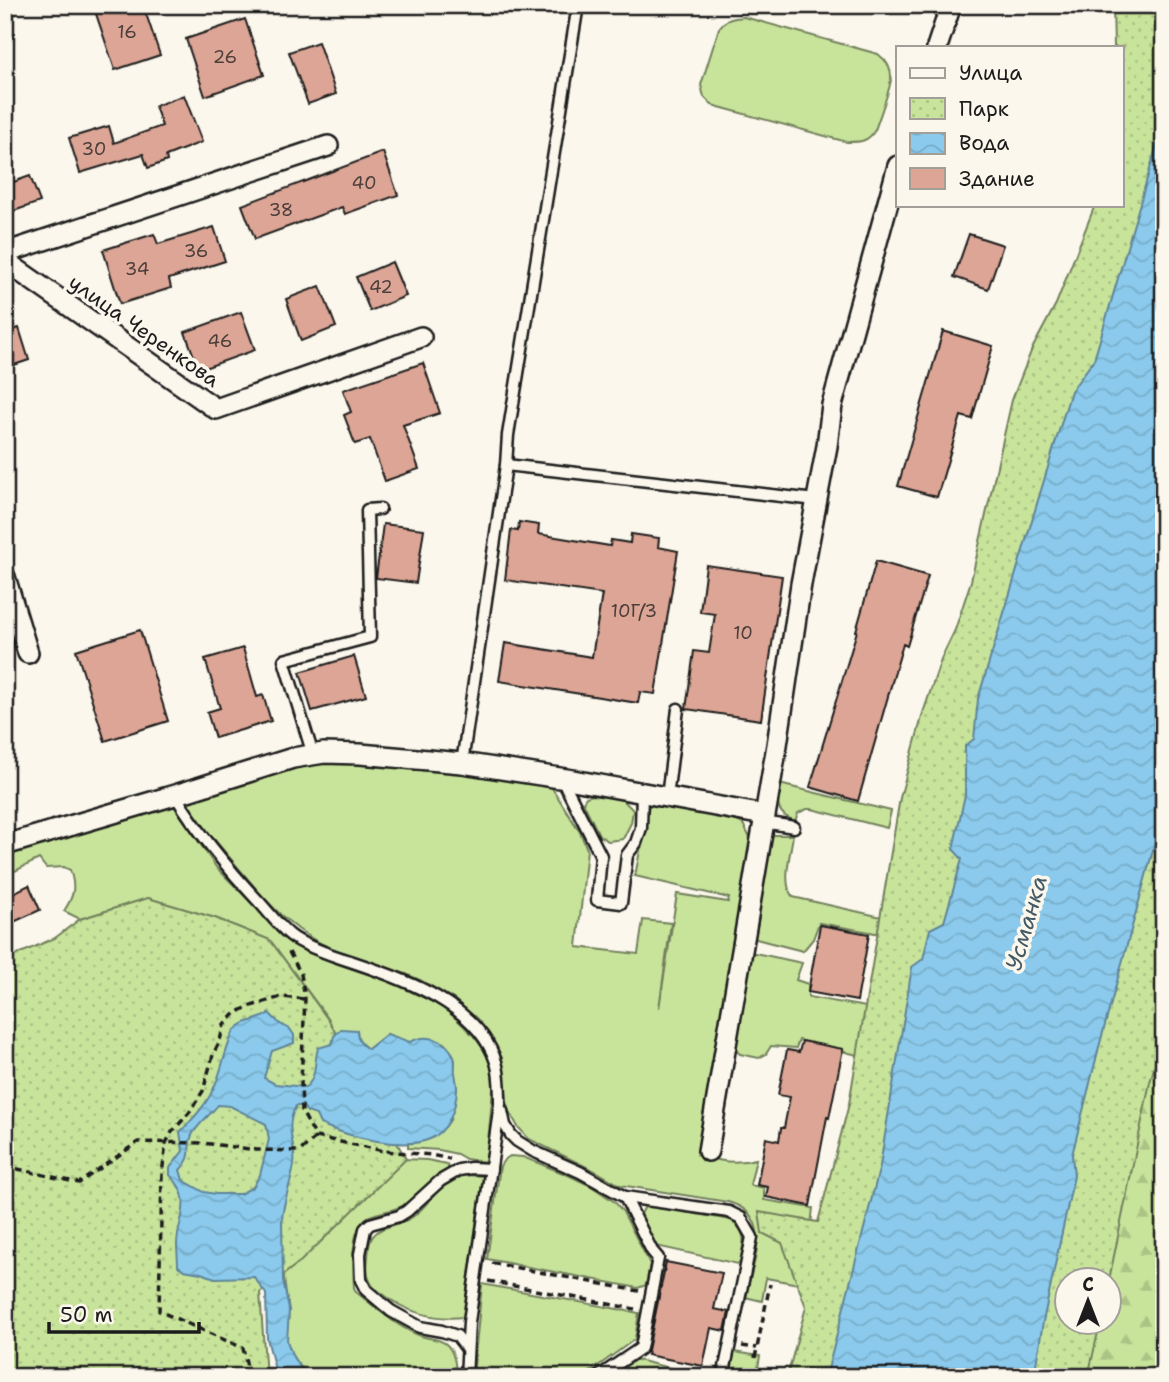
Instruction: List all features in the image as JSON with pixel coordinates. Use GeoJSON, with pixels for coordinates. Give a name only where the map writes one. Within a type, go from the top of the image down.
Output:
{"type":"FeatureCollection","features":[{"type":"Feature","properties":{"kind":"street"},"geometry":{"type":"LineString","coordinates":[[937,46],[948,6]]}},
{"type":"Feature","properties":{"kind":"street"},"geometry":{"type":"LineString","coordinates":[[5,253],[328,146]]}},
{"type":"Feature","properties":{"kind":"street"},"geometry":{"type":"LineString","coordinates":[[708,1151],[835,392],[896,173]]}},
{"type":"Feature","properties":{"kind":"street","name":"улица Черенкова"},"geometry":{"type":"LineString","coordinates":[[5,261],[216,410],[421,337]]}},
{"type":"Feature","properties":{"kind":"street"},"geometry":{"type":"LineString","coordinates":[[5,576],[27,653]]}},
{"type":"Feature","properties":{"kind":"street"},"geometry":{"type":"LineString","coordinates":[[5,845],[293,758],[313,755],[360,754],[462,763],[667,797],[763,818]]}},
{"type":"Feature","properties":{"kind":"lane"},"geometry":{"type":"LineString","coordinates":[[462,763],[510,422],[578,5]]}},
{"type":"Feature","properties":{"kind":"lane"},"geometry":{"type":"LineString","coordinates":[[506,465],[816,500]]}},
{"type":"Feature","properties":{"kind":"lane"},"geometry":{"type":"LineString","coordinates":[[313,755],[284,660],[370,637],[367,510],[380,509]]}},
{"type":"Feature","properties":{"kind":"lane"},"geometry":{"type":"LineString","coordinates":[[667,797],[678,709]]}},
{"type":"Feature","properties":{"kind":"lane"},"geometry":{"type":"LineString","coordinates":[[562,779],[601,856],[597,900],[621,903],[627,855],[636,843],[641,828],[642,793]]}},
{"type":"Feature","properties":{"kind":"lane"},"geometry":{"type":"LineString","coordinates":[[175,795],[215,851],[290,936],[324,952],[427,991],[467,1018],[491,1050],[499,1076],[500,1104],[478,1260],[466,1377]]}},
{"type":"Feature","properties":{"kind":"lane"},"geometry":{"type":"LineString","coordinates":[[763,818],[794,827]]}},
{"type":"Feature","properties":{"kind":"lane"},"geometry":{"type":"LineString","coordinates":[[500,1104],[505,1125],[517,1141],[625,1197],[729,1212],[741,1218],[752,1237],[751,1247],[723,1377]]}},
{"type":"Feature","properties":{"kind":"lane"},"geometry":{"type":"LineString","coordinates":[[467,1349],[457,1336],[420,1327],[391,1311],[366,1290],[361,1280],[360,1255],[365,1229],[370,1224],[399,1216],[449,1175],[459,1170],[491,1169]]}},
{"type":"Feature","properties":{"kind":"lane"},"geometry":{"type":"LineString","coordinates":[[597,1377],[641,1348],[658,1258],[625,1197]]}},
{"type":"Feature","properties":{"kind":"path"},"geometry":{"type":"LineString","coordinates":[[290,936],[288,951],[301,974],[305,1011],[302,1112],[316,1137],[384,1151],[431,1155],[455,1160],[471,1168]]}},
{"type":"Feature","properties":{"kind":"path"},"geometry":{"type":"LineString","coordinates":[[250,1377],[243,1348],[159,1311],[162,1174],[166,1143],[203,1091],[224,1025],[236,1013],[248,1007],[281,997],[304,999]]}},
{"type":"Feature","properties":{"kind":"path"},"geometry":{"type":"LineString","coordinates":[[5,1167],[79,1183],[138,1142],[203,1143],[257,1150],[300,1151],[316,1137]]}},
{"type":"Feature","properties":{"kind":"path"},"geometry":{"type":"LineString","coordinates":[[1164,1238],[1158,1301],[1164,1331]]}},
{"type":"Feature","properties":{"kind":"path"},"geometry":{"type":"LineString","coordinates":[[478,1260],[651,1294]]}},
{"type":"Feature","properties":{"kind":"path"},"geometry":{"type":"LineString","coordinates":[[476,1279],[648,1311]]}},
{"type":"Feature","properties":{"kind":"path"},"geometry":{"type":"LineString","coordinates":[[755,1358],[770,1283]]}},
{"type":"Feature","properties":{"kind":"green space"},"geometry":{"type":"Polygon","coordinates":[[[1113,5],[1164,5],[1164,1034],[1150,1082],[1112,1266],[1054,1266],[1054,1336],[1097,1336],[1088,1377],[787,1377],[806,1307],[782,1243],[762,1233],[759,1212],[818,1222],[849,1104],[900,798],[923,713],[971,581],[1012,400],[1032,349],[1056,304],[1095,206],[1124,206],[1124,46],[1114,46],[1113,5]]]}},
{"type":"Feature","properties":{"kind":"green space"},"geometry":{"type":"Polygon","coordinates":[[[744,17],[881,56],[889,68],[891,79],[875,130],[870,137],[847,142],[712,105],[704,97],[701,85],[719,28],[730,20],[744,17]]]}},
{"type":"Feature","properties":{"kind":"green space"},"geometry":{"type":"Polygon","coordinates":[[[331,763],[412,767],[548,785],[580,832],[587,849],[577,947],[638,954],[643,920],[671,923],[659,1008],[677,894],[728,902],[729,898],[635,876],[649,805],[731,818],[743,824],[751,840],[707,1157],[732,1162],[756,1159],[750,1185],[764,1188],[764,1200],[813,1208],[804,1285],[766,1278],[762,1301],[745,1297],[758,1242],[757,1229],[743,1208],[728,1202],[620,1185],[529,1139],[518,1127],[508,1109],[502,1058],[489,1035],[472,1015],[455,1000],[420,980],[332,949],[298,929],[263,897],[208,832],[184,798],[299,767],[331,763]]]}},
{"type":"Feature","properties":{"kind":"green space"},"geometry":{"type":"Polygon","coordinates":[[[779,784],[891,811],[887,828],[812,809],[798,813],[795,821],[784,815],[779,807],[779,784]]]}},
{"type":"Feature","properties":{"kind":"green space"},"geometry":{"type":"Polygon","coordinates":[[[593,795],[622,799],[633,810],[631,823],[623,839],[608,841],[599,835],[583,802],[586,797],[593,795]]]}},
{"type":"Feature","properties":{"kind":"green space"},"geometry":{"type":"Polygon","coordinates":[[[173,804],[216,867],[286,938],[332,962],[391,982],[445,1008],[473,1035],[489,1057],[494,1079],[486,1162],[439,1150],[408,1148],[408,1143],[421,1141],[445,1127],[450,1120],[457,1087],[455,1061],[443,1042],[415,1040],[410,1043],[387,1034],[368,1049],[360,1041],[357,1030],[334,1036],[329,1020],[270,940],[215,918],[148,898],[80,919],[64,911],[73,891],[70,870],[64,867],[46,868],[39,859],[5,876],[5,852],[173,804]]]}},
{"type":"Feature","properties":{"kind":"green space"},"geometry":{"type":"Polygon","coordinates":[[[1164,810],[1164,1377],[1069,1377],[1043,1322],[1054,1275],[1054,1336],[1124,1336],[1124,1266],[1056,1266],[1164,810]]]}},
{"type":"Feature","properties":{"kind":"green space"},"geometry":{"type":"Polygon","coordinates":[[[771,835],[793,835],[787,876],[789,891],[793,897],[895,920],[892,936],[819,923],[813,939],[803,951],[750,936],[771,835]]]}},
{"type":"Feature","properties":{"kind":"green space"},"geometry":{"type":"Polygon","coordinates":[[[148,898],[215,918],[270,940],[329,1021],[406,1159],[301,1261],[260,1293],[266,1377],[5,1377],[5,960],[55,938],[80,919],[148,898]]]}},
{"type":"Feature","properties":{"kind":"green space"},"geometry":{"type":"Polygon","coordinates":[[[750,952],[802,963],[796,980],[808,984],[808,997],[872,1008],[865,1057],[799,1040],[796,1048],[771,1046],[766,1054],[759,1058],[740,1054],[731,1046],[750,952]]]}},
{"type":"Feature","properties":{"kind":"green space"},"geometry":{"type":"Polygon","coordinates":[[[510,1156],[523,1157],[568,1175],[615,1202],[650,1264],[646,1285],[638,1288],[487,1259],[500,1166],[510,1156]]]}},
{"type":"Feature","properties":{"kind":"green space"},"geometry":{"type":"Polygon","coordinates":[[[402,1159],[447,1164],[449,1170],[406,1204],[363,1221],[355,1238],[354,1288],[404,1328],[438,1340],[450,1348],[456,1377],[323,1376],[305,1371],[296,1362],[288,1345],[283,1263],[402,1159]]]}},
{"type":"Feature","properties":{"kind":"green space"},"geometry":{"type":"Polygon","coordinates":[[[464,1175],[483,1176],[463,1317],[441,1317],[410,1310],[372,1285],[367,1270],[370,1241],[382,1229],[410,1219],[443,1186],[464,1175]]]}},
{"type":"Feature","properties":{"kind":"green space"},"geometry":{"type":"Polygon","coordinates":[[[651,1206],[731,1220],[742,1234],[740,1261],[738,1264],[656,1246],[641,1214],[644,1208],[651,1206]]]}},
{"type":"Feature","properties":{"kind":"green space"},"geometry":{"type":"Polygon","coordinates":[[[482,1284],[639,1313],[635,1339],[583,1377],[473,1377],[482,1284]]]}},
{"type":"Feature","properties":{"kind":"green space"},"geometry":{"type":"Polygon","coordinates":[[[734,1352],[760,1356],[757,1374],[764,1377],[730,1377],[734,1352]]]}},
{"type":"Feature","properties":{"kind":"green space"},"geometry":{"type":"Polygon","coordinates":[[[633,1359],[707,1377],[608,1377],[633,1359]]]}},
{"type":"Feature","properties":{"kind":"water","name":"Усманка"},"geometry":{"type":"Polygon","coordinates":[[[1164,121],[1164,810],[1072,1155],[1074,1176],[1034,1377],[826,1377],[880,1166],[912,967],[923,959],[930,929],[944,922],[962,859],[953,849],[965,795],[965,746],[974,739],[978,699],[1071,391],[1094,360],[1164,121]]]}},
{"type":"Feature","properties":{"kind":"water"},"geometry":{"type":"Polygon","coordinates":[[[269,1013],[294,1035],[294,1043],[272,1051],[264,1078],[275,1084],[306,1087],[314,1074],[318,1048],[332,1044],[334,1036],[341,1029],[357,1030],[360,1041],[368,1049],[387,1034],[410,1042],[423,1038],[436,1039],[447,1046],[455,1059],[457,1089],[453,1111],[447,1125],[430,1139],[390,1143],[344,1133],[320,1124],[316,1115],[307,1112],[303,1106],[296,1106],[292,1115],[290,1129],[294,1165],[282,1220],[283,1280],[289,1310],[287,1341],[301,1369],[320,1377],[278,1377],[267,1338],[266,1294],[254,1277],[215,1278],[178,1266],[177,1244],[183,1201],[178,1184],[170,1175],[170,1168],[183,1151],[180,1132],[201,1109],[213,1090],[235,1030],[269,1013]],[[218,1105],[197,1127],[190,1140],[188,1159],[180,1170],[183,1180],[204,1192],[240,1194],[253,1187],[260,1175],[269,1139],[266,1124],[230,1106],[218,1105]]]}},
{"type":"Feature","properties":{"kind":"building"},"geometry":{"type":"Polygon","coordinates":[[[103,5],[143,5],[160,55],[115,70],[94,8],[103,5]]]}},
{"type":"Feature","properties":{"kind":"building"},"geometry":{"type":"Polygon","coordinates":[[[245,19],[264,75],[205,96],[186,39],[245,19]]]}},
{"type":"Feature","properties":{"kind":"building"},"geometry":{"type":"Polygon","coordinates":[[[318,42],[336,94],[308,104],[289,52],[318,42]]]}},
{"type":"Feature","properties":{"kind":"building"},"geometry":{"type":"Polygon","coordinates":[[[184,95],[202,142],[166,156],[167,161],[148,168],[143,154],[80,173],[69,138],[109,126],[114,143],[162,126],[155,106],[184,95]]]}},
{"type":"Feature","properties":{"kind":"building"},"geometry":{"type":"Polygon","coordinates":[[[383,152],[398,195],[345,214],[342,207],[255,239],[242,205],[383,152]]]}},
{"type":"Feature","properties":{"kind":"building"},"geometry":{"type":"Polygon","coordinates":[[[30,176],[40,202],[5,214],[5,185],[30,176]]]}},
{"type":"Feature","properties":{"kind":"building"},"geometry":{"type":"Polygon","coordinates":[[[214,227],[225,261],[169,279],[171,288],[120,304],[103,250],[154,234],[158,244],[214,227]]]}},
{"type":"Feature","properties":{"kind":"building"},"geometry":{"type":"Polygon","coordinates":[[[969,234],[1003,245],[988,289],[954,277],[969,234]]]}},
{"type":"Feature","properties":{"kind":"building"},"geometry":{"type":"Polygon","coordinates":[[[392,262],[406,296],[370,311],[356,277],[392,262]]]}},
{"type":"Feature","properties":{"kind":"building"},"geometry":{"type":"Polygon","coordinates":[[[320,286],[336,327],[301,341],[286,299],[320,286]]]}},
{"type":"Feature","properties":{"kind":"building"},"geometry":{"type":"Polygon","coordinates":[[[241,312],[255,350],[199,370],[185,332],[241,312]]]}},
{"type":"Feature","properties":{"kind":"building"},"geometry":{"type":"Polygon","coordinates":[[[19,328],[29,360],[5,368],[5,332],[19,328]]]}},
{"type":"Feature","properties":{"kind":"building"},"geometry":{"type":"Polygon","coordinates":[[[943,331],[993,346],[972,419],[961,416],[937,497],[898,486],[943,331]]]}},
{"type":"Feature","properties":{"kind":"building"},"geometry":{"type":"Polygon","coordinates":[[[423,363],[440,413],[403,425],[419,469],[385,481],[370,439],[355,444],[344,415],[351,412],[343,390],[423,363]]]}},
{"type":"Feature","properties":{"kind":"building"},"geometry":{"type":"Polygon","coordinates":[[[519,522],[539,525],[538,534],[610,546],[611,540],[630,543],[631,534],[659,538],[658,547],[678,551],[655,694],[640,692],[638,703],[499,681],[505,643],[592,657],[602,594],[505,580],[511,530],[518,531],[519,522]]]}},
{"type":"Feature","properties":{"kind":"building"},"geometry":{"type":"Polygon","coordinates":[[[383,524],[424,529],[416,583],[376,578],[383,524]]]}},
{"type":"Feature","properties":{"kind":"building"},"geometry":{"type":"Polygon","coordinates":[[[876,561],[928,576],[907,646],[903,644],[858,801],[810,787],[876,561]]]}},
{"type":"Feature","properties":{"kind":"building"},"geometry":{"type":"Polygon","coordinates":[[[706,565],[782,576],[761,720],[686,709],[694,651],[709,653],[715,614],[700,612],[706,565]]]}},
{"type":"Feature","properties":{"kind":"building"},"geometry":{"type":"Polygon","coordinates":[[[140,630],[168,721],[105,741],[76,650],[140,630]]]}},
{"type":"Feature","properties":{"kind":"building"},"geometry":{"type":"Polygon","coordinates":[[[243,648],[257,697],[263,695],[271,721],[215,738],[207,712],[220,708],[205,659],[243,648]]]}},
{"type":"Feature","properties":{"kind":"building"},"geometry":{"type":"Polygon","coordinates":[[[354,656],[366,696],[312,711],[300,672],[354,656]]]}},
{"type":"Feature","properties":{"kind":"building"},"geometry":{"type":"Polygon","coordinates":[[[29,885],[40,910],[5,926],[5,897],[29,885]]]}},
{"type":"Feature","properties":{"kind":"building"},"geometry":{"type":"Polygon","coordinates":[[[820,925],[869,934],[857,1001],[808,992],[820,925]]]}},
{"type":"Feature","properties":{"kind":"building"},"geometry":{"type":"Polygon","coordinates":[[[802,1041],[843,1049],[810,1206],[766,1197],[768,1187],[757,1185],[766,1138],[779,1141],[781,1128],[784,1128],[790,1097],[778,1095],[787,1050],[799,1052],[802,1041]]]}},
{"type":"Feature","properties":{"kind":"building"},"geometry":{"type":"Polygon","coordinates":[[[666,1262],[722,1273],[714,1309],[729,1312],[725,1331],[711,1328],[703,1366],[647,1355],[666,1262]]]}}]}
